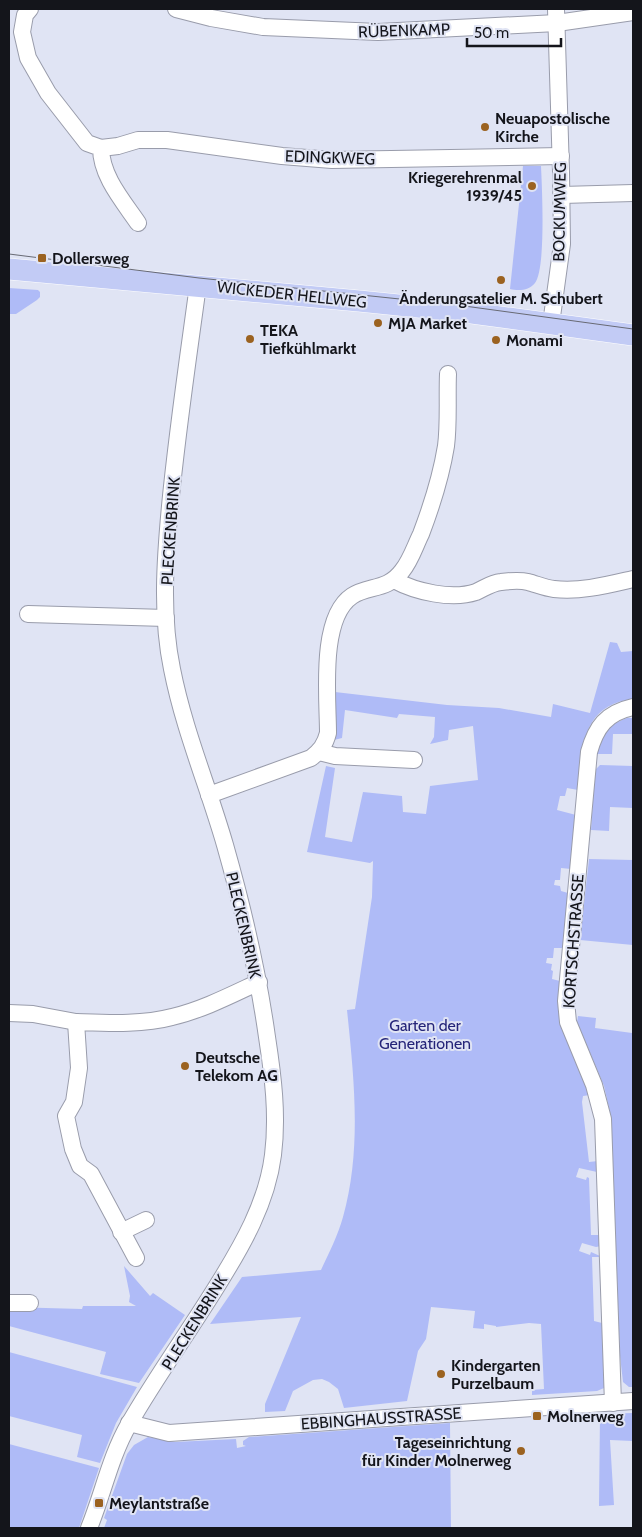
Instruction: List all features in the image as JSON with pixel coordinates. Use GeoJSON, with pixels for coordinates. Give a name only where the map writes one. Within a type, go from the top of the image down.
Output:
{"type":"FeatureCollection","features":[{"type":"Feature","properties":{"kind":"main road","name":"WICKEDER HELLWEG"},"geometry":{"type":"LineString","coordinates":[[9,269],[198,285],[440,309],[633,335]]}},
{"type":"Feature","properties":{"kind":"street"},"geometry":{"type":"LineString","coordinates":[[30,9],[25,15],[22,32],[28,58],[48,93],[87,143],[101,148],[104,167],[119,195],[138,223]]}},
{"type":"Feature","properties":{"kind":"street","name":"RÜBENKAMP"},"geometry":{"type":"LineString","coordinates":[[176,9],[211,18],[264,27],[378,32],[556,16],[633,12]]}},
{"type":"Feature","properties":{"kind":"street","name":"BOCKUMWEG"},"geometry":{"type":"LineString","coordinates":[[551,324],[562,244],[556,16]]}},
{"type":"Feature","properties":{"kind":"street","name":"EDINGKWEG"},"geometry":{"type":"LineString","coordinates":[[101,148],[118,146],[138,140],[167,140],[282,156],[332,160],[561,156]]}},
{"type":"Feature","properties":{"kind":"street"},"geometry":{"type":"LineString","coordinates":[[562,195],[633,193]]}},
{"type":"Feature","properties":{"kind":"street","name":"PLECKENBRINK"},"geometry":{"type":"LineString","coordinates":[[89,1528],[116,1447],[129,1423],[234,1260],[246,1237],[262,1200],[269,1178],[273,1155],[275,1121],[274,1086],[258,982],[225,845],[188,732],[174,677],[166,618],[167,540],[178,425],[198,285]]}},
{"type":"Feature","properties":{"kind":"street"},"geometry":{"type":"LineString","coordinates":[[209,796],[311,758],[326,743],[328,733],[329,643],[335,618],[343,604],[353,595],[377,588],[394,580],[403,571],[411,557],[439,481],[446,444],[448,374]]}},
{"type":"Feature","properties":{"kind":"street"},"geometry":{"type":"LineString","coordinates":[[394,580],[410,588],[428,592],[460,594],[476,592],[488,585],[499,582],[526,582],[551,589],[569,590],[598,588],[633,579]]}},
{"type":"Feature","properties":{"kind":"street"},"geometry":{"type":"LineString","coordinates":[[28,614],[166,618]]}},
{"type":"Feature","properties":{"kind":"street","name":"KORTSCHSTRASSE"},"geometry":{"type":"LineString","coordinates":[[613,1403],[603,1119],[594,1085],[568,1022],[566,1001],[589,752],[598,729],[607,718],[616,712],[633,707]]}},
{"type":"Feature","properties":{"kind":"street"},"geometry":{"type":"LineString","coordinates":[[319,752],[335,756],[414,760]]}},
{"type":"Feature","properties":{"kind":"street"},"geometry":{"type":"LineString","coordinates":[[9,1013],[33,1014],[76,1022],[114,1023],[171,1018],[197,1009],[258,982]]}},
{"type":"Feature","properties":{"kind":"street"},"geometry":{"type":"LineString","coordinates":[[76,1022],[80,1064],[74,1102],[66,1116],[71,1138],[80,1166],[91,1174],[136,1258]]}},
{"type":"Feature","properties":{"kind":"street"},"geometry":{"type":"LineString","coordinates":[[121,1232],[146,1220]]}},
{"type":"Feature","properties":{"kind":"street"},"geometry":{"type":"LineString","coordinates":[[9,1303],[30,1303]]}},
{"type":"Feature","properties":{"kind":"street","name":"EBBINGHAUSSTRASSE"},"geometry":{"type":"LineString","coordinates":[[129,1423],[169,1432],[633,1402]]}},
{"type":"Feature","properties":{"kind":"green space"},"geometry":{"type":"Polygon","coordinates":[[[523,166],[541,166],[542,246],[541,262],[535,283],[527,289],[516,290],[510,289],[523,166]]]}},
{"type":"Feature","properties":{"kind":"green space"},"geometry":{"type":"Polygon","coordinates":[[[9,288],[38,290],[40,297],[16,314],[10,314],[9,288]]]}},
{"type":"Feature","properties":{"kind":"green space","name":"Garten der Generationen"},"geometry":{"type":"Polygon","coordinates":[[[610,642],[617,643],[621,652],[633,651],[633,699],[616,703],[603,710],[594,720],[583,745],[578,790],[567,788],[565,796],[560,796],[557,810],[576,815],[571,869],[561,868],[560,880],[555,880],[554,885],[560,886],[561,891],[568,893],[563,948],[554,948],[553,958],[547,958],[546,963],[552,964],[552,979],[560,981],[558,1009],[561,1023],[590,1095],[583,1096],[582,1102],[589,1162],[598,1161],[597,1172],[579,1168],[576,1177],[586,1180],[587,1177],[589,1178],[591,1235],[601,1235],[601,1246],[596,1247],[582,1243],[579,1251],[590,1255],[591,1252],[600,1256],[592,1257],[594,1321],[602,1323],[604,1388],[597,1391],[532,1395],[532,1390],[544,1389],[541,1324],[529,1323],[496,1327],[484,1324],[484,1329],[473,1328],[475,1311],[431,1307],[426,1339],[418,1351],[407,1401],[344,1408],[338,1389],[322,1379],[313,1380],[293,1391],[285,1411],[265,1412],[265,1404],[301,1317],[210,1324],[242,1277],[321,1270],[343,1217],[353,1166],[354,1087],[347,1010],[355,1009],[372,897],[373,861],[370,863],[307,852],[326,766],[335,768],[325,837],[352,842],[363,792],[402,796],[403,812],[426,814],[430,786],[478,780],[473,726],[449,730],[448,740],[430,744],[434,737],[435,717],[399,714],[397,718],[345,710],[342,738],[334,740],[335,692],[447,705],[499,708],[551,717],[553,704],[590,713],[610,642]]]}},
{"type":"Feature","properties":{"kind":"green space"},"geometry":{"type":"Polygon","coordinates":[[[627,718],[633,718],[633,734],[613,734],[612,754],[597,754],[606,731],[614,724],[627,718]]]}},
{"type":"Feature","properties":{"kind":"green space"},"geometry":{"type":"Polygon","coordinates":[[[600,765],[633,766],[633,808],[610,807],[609,831],[591,830],[595,770],[600,765]]]}},
{"type":"Feature","properties":{"kind":"green space"},"geometry":{"type":"Polygon","coordinates":[[[589,859],[633,860],[633,945],[580,940],[589,859]]]}},
{"type":"Feature","properties":{"kind":"green space"},"geometry":{"type":"Polygon","coordinates":[[[578,1016],[596,1018],[595,1028],[632,1033],[633,1028],[633,1387],[629,1387],[623,1382],[620,1356],[611,1117],[604,1086],[577,1022],[578,1016]]]}},
{"type":"Feature","properties":{"kind":"green space"},"geometry":{"type":"Polygon","coordinates":[[[124,1266],[150,1296],[153,1293],[185,1315],[139,1383],[100,1374],[106,1352],[9,1326],[9,1307],[82,1309],[83,1306],[136,1306],[129,1302],[130,1296],[124,1266]]]}},
{"type":"Feature","properties":{"kind":"green space"},"geometry":{"type":"Polygon","coordinates":[[[9,1352],[137,1387],[116,1423],[100,1463],[77,1457],[82,1435],[9,1416],[9,1352]]]}},
{"type":"Feature","properties":{"kind":"green space"},"geometry":{"type":"Polygon","coordinates":[[[633,1413],[633,1441],[610,1440],[614,1505],[599,1506],[600,1414],[633,1413]]]}},
{"type":"Feature","properties":{"kind":"green space"},"geometry":{"type":"Polygon","coordinates":[[[450,1423],[451,1528],[104,1528],[107,1520],[104,1518],[127,1454],[134,1445],[148,1437],[175,1442],[236,1439],[237,1448],[246,1446],[243,1445],[243,1441],[249,1437],[450,1423]]]}},
{"type":"Feature","properties":{"kind":"green space"},"geometry":{"type":"Polygon","coordinates":[[[9,1444],[99,1468],[79,1528],[9,1528],[9,1444]]]}},
{"type":"Feature","properties":{"kind":"tram line"},"geometry":{"type":"LineString","coordinates":[[9,254],[199,278],[457,305],[633,329]]}},
{"type":"Feature","properties":{"kind":"place","name":"Neuapostolische Kirche"},"geometry":{"type":"Point","coordinates":[485,127]}},
{"type":"Feature","properties":{"kind":"place","name":"Kriegerehrenmal 1939/45"},"geometry":{"type":"Point","coordinates":[532,186]}},
{"type":"Feature","properties":{"kind":"place","name":"Dollersweg"},"geometry":{"type":"Point","coordinates":[42,258]}},
{"type":"Feature","properties":{"kind":"place","name":"Änderungsatelier M. Schubert"},"geometry":{"type":"Point","coordinates":[501,280]}},
{"type":"Feature","properties":{"kind":"place","name":"MJA Market"},"geometry":{"type":"Point","coordinates":[378,323]}},
{"type":"Feature","properties":{"kind":"place","name":"TEKA Tiefkühlmarkt"},"geometry":{"type":"Point","coordinates":[250,339]}},
{"type":"Feature","properties":{"kind":"place","name":"Monami"},"geometry":{"type":"Point","coordinates":[496,340]}},
{"type":"Feature","properties":{"kind":"place","name":"Deutsche Telekom AG"},"geometry":{"type":"Point","coordinates":[185,1066]}},
{"type":"Feature","properties":{"kind":"place","name":"Kindergarten Purzelbaum"},"geometry":{"type":"Point","coordinates":[441,1374]}},
{"type":"Feature","properties":{"kind":"place","name":"Molnerweg"},"geometry":{"type":"Point","coordinates":[537,1416]}},
{"type":"Feature","properties":{"kind":"place","name":"Tageseinrichtung für Kinder Molnerweg"},"geometry":{"type":"Point","coordinates":[521,1451]}},
{"type":"Feature","properties":{"kind":"place","name":"Meylantstraße"},"geometry":{"type":"Point","coordinates":[99,1503]}}]}
